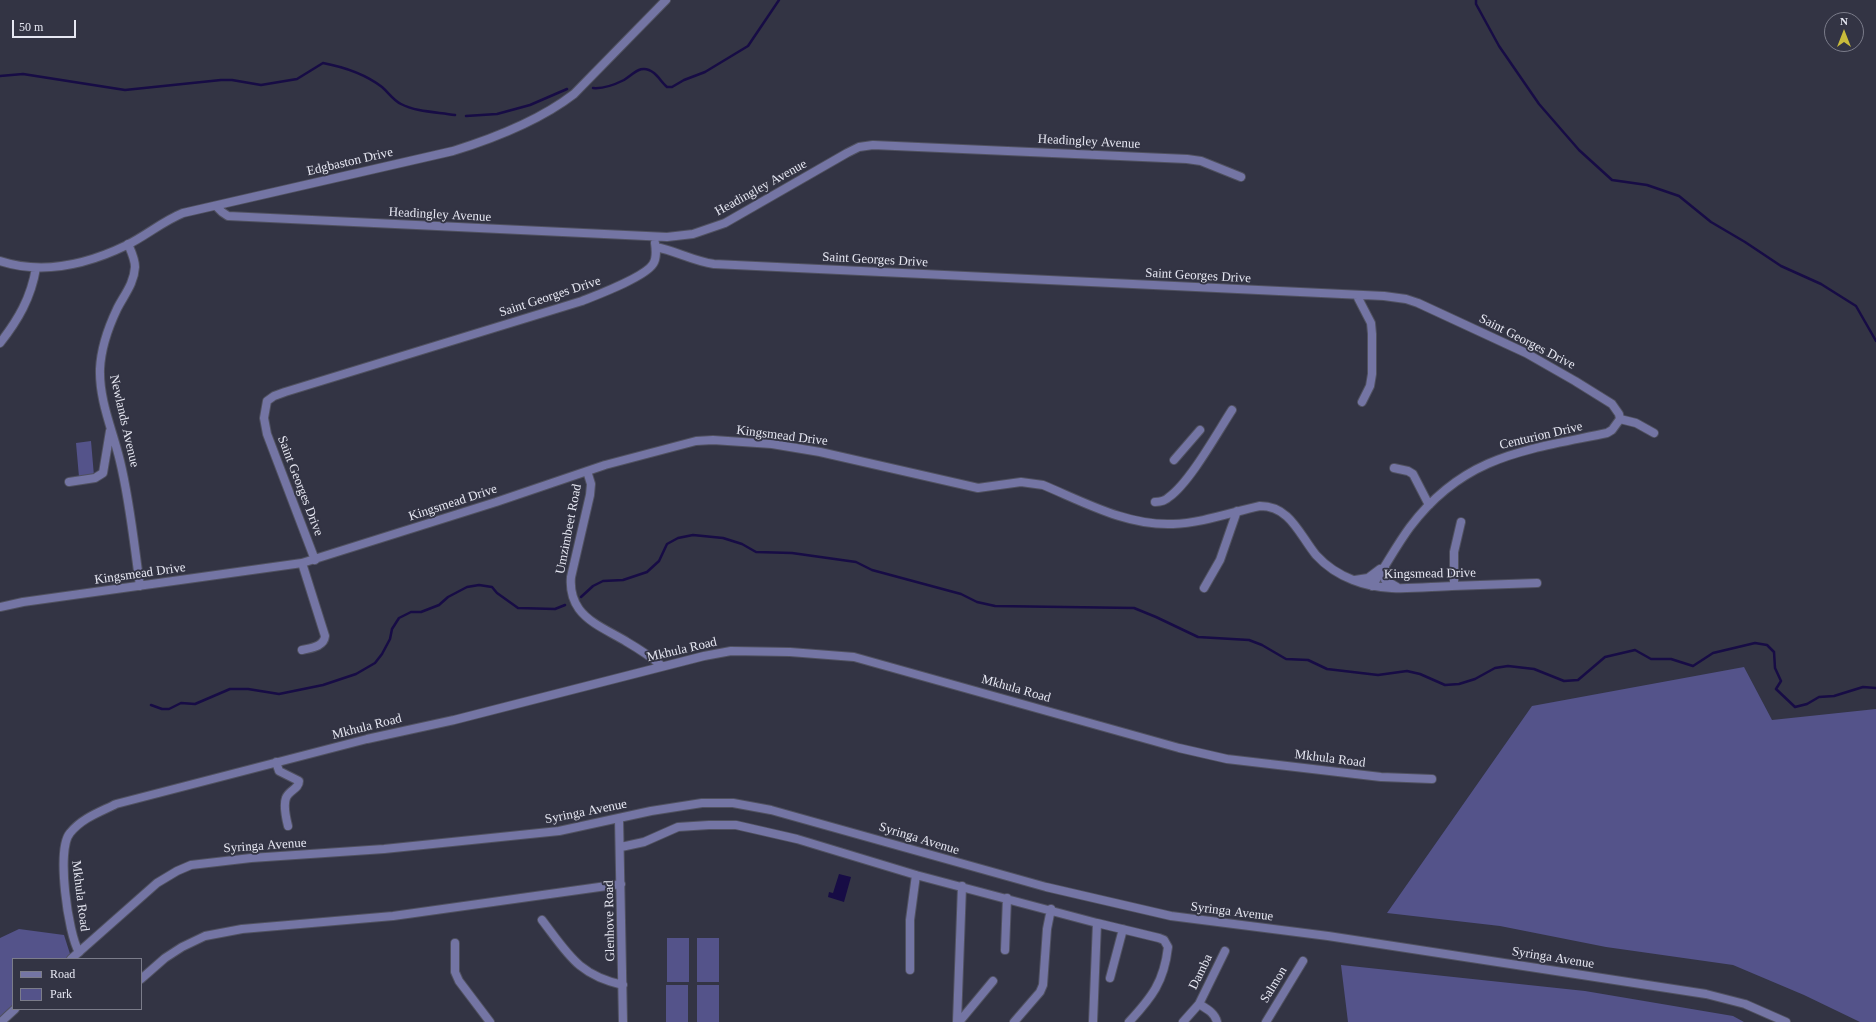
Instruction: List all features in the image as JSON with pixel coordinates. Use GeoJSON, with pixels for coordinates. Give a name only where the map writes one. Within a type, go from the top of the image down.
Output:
{"type":"FeatureCollection","features":[{"type":"Feature","properties":{"kind":"street","name":"Edgbaston Drive"},"geometry":{"type":"LineString","coordinates":[[0,261],[36,268],[69,265],[128,244],[173,217],[453,152],[477,144],[513,129],[558,107],[574,94],[666,0]]}},
{"type":"Feature","properties":{"kind":"street","name":"Headingley Avenue"},"geometry":{"type":"LineString","coordinates":[[216,206],[228,216],[667,237],[693,234],[725,223],[847,153],[859,147],[873,145],[1187,159],[1202,161],[1241,177]]}},
{"type":"Feature","properties":{"kind":"street"},"geometry":{"type":"LineString","coordinates":[[654,236],[656,247]]}},
{"type":"Feature","properties":{"kind":"street","name":"Newlands Avenue"},"geometry":{"type":"LineString","coordinates":[[128,244],[135,267],[132,283],[118,307],[107,331],[102,354],[101,387],[120,460],[129,503],[140,586]]}},
{"type":"Feature","properties":{"kind":"street","name":"Saint Georges Drive"},"geometry":{"type":"LineString","coordinates":[[315,560],[267,434],[264,418],[267,401],[284,392],[582,301],[603,293],[649,269],[655,259],[656,247],[671,250],[703,262],[714,264],[1406,299],[1458,321],[1526,353],[1612,404],[1619,414],[1620,419]]}},
{"type":"Feature","properties":{"kind":"street"},"geometry":{"type":"LineString","coordinates":[[0,343],[16,321],[28,300],[36,268]]}},
{"type":"Feature","properties":{"kind":"street"},"geometry":{"type":"LineString","coordinates":[[1357,296],[1371,323],[1372,334],[1372,374],[1370,386],[1362,402]]}},
{"type":"Feature","properties":{"kind":"street"},"geometry":{"type":"LineString","coordinates":[[1155,502],[1164,501],[1184,482],[1232,410]]}},
{"type":"Feature","properties":{"kind":"street"},"geometry":{"type":"LineString","coordinates":[[1620,419],[1636,423],[1654,433]]}},
{"type":"Feature","properties":{"kind":"street","name":"Centurion Drive"},"geometry":{"type":"LineString","coordinates":[[1372,586],[1410,528],[1443,491],[1461,478],[1486,463],[1518,452],[1607,433],[1612,430],[1620,419]]}},
{"type":"Feature","properties":{"kind":"street"},"geometry":{"type":"LineString","coordinates":[[69,482],[94,478],[103,473],[111,427]]}},
{"type":"Feature","properties":{"kind":"street"},"geometry":{"type":"LineString","coordinates":[[1174,460],[1200,430]]}},
{"type":"Feature","properties":{"kind":"street","name":"Kingsmead Drive"},"geometry":{"type":"LineString","coordinates":[[0,606],[315,560],[638,455],[696,441],[729,441],[772,444],[820,452],[978,488],[1021,482],[1034,482],[1110,513],[1135,520],[1160,524],[1186,523],[1260,506],[1276,508],[1286,515],[1317,556],[1333,570],[1352,580],[1372,586],[1401,588],[1537,583]]}},
{"type":"Feature","properties":{"kind":"street"},"geometry":{"type":"LineString","coordinates":[[1394,468],[1412,474],[1429,505]]}},
{"type":"Feature","properties":{"kind":"street","name":"Umzimbeet Road"},"geometry":{"type":"LineString","coordinates":[[587,471],[591,484],[590,495],[571,577],[570,588],[579,608],[590,620],[640,650],[662,666]]}},
{"type":"Feature","properties":{"kind":"street"},"geometry":{"type":"LineString","coordinates":[[1204,588],[1220,560],[1238,511]]}},
{"type":"Feature","properties":{"kind":"street"},"geometry":{"type":"LineString","coordinates":[[1454,586],[1454,552],[1461,522]]}},
{"type":"Feature","properties":{"kind":"street"},"geometry":{"type":"LineString","coordinates":[[302,563],[325,636],[323,642],[319,645],[302,650]]}},
{"type":"Feature","properties":{"kind":"street"},"geometry":{"type":"LineString","coordinates":[[1386,565],[1384,573],[1385,580],[1392,586],[1401,588]]}},
{"type":"Feature","properties":{"kind":"street","name":"Centurion Drive"},"geometry":{"type":"LineString","coordinates":[[1352,580],[1368,578],[1386,565]]}},
{"type":"Feature","properties":{"kind":"street","name":"Mkhula Road"},"geometry":{"type":"LineString","coordinates":[[79,952],[72,936],[62,856],[64,845],[69,833],[85,819],[116,804],[367,739],[462,718],[662,666],[731,651],[790,652],[854,657],[1179,748],[1228,759],[1381,777],[1432,779]]}},
{"type":"Feature","properties":{"kind":"street"},"geometry":{"type":"LineString","coordinates":[[276,762],[280,771],[299,781],[298,786],[287,795],[285,800],[288,826]]}},
{"type":"Feature","properties":{"kind":"street","name":"Syringa Avenue"},"geometry":{"type":"LineString","coordinates":[[72,958],[157,883],[177,870],[191,865],[251,858],[377,850],[560,831],[651,811],[702,803],[748,805],[810,820],[1046,887],[1142,910],[1185,918],[1328,936],[1706,994],[1745,1004],[1786,1022]]}},
{"type":"Feature","properties":{"kind":"street","name":"Glenhove Road"},"geometry":{"type":"LineString","coordinates":[[619,819],[621,847],[623,1022]]}},
{"type":"Feature","properties":{"kind":"street"},"geometry":{"type":"LineString","coordinates":[[621,847],[644,842],[678,827],[709,824],[736,825],[797,839],[916,875],[1051,909],[1097,923],[1164,940],[1168,947],[1163,970],[1156,989],[1129,1022]]}},
{"type":"Feature","properties":{"kind":"street"},"geometry":{"type":"LineString","coordinates":[[910,970],[910,920],[916,875]]}},
{"type":"Feature","properties":{"kind":"street"},"geometry":{"type":"LineString","coordinates":[[142,978],[182,947],[205,936],[242,928],[393,916],[621,884]]}},
{"type":"Feature","properties":{"kind":"street"},"geometry":{"type":"LineString","coordinates":[[958,1022],[962,886]]}},
{"type":"Feature","properties":{"kind":"street"},"geometry":{"type":"LineString","coordinates":[[1005,950],[1007,898]]}},
{"type":"Feature","properties":{"kind":"street"},"geometry":{"type":"LineString","coordinates":[[1014,1022],[1040,992],[1043,985],[1047,929],[1051,909]]}},
{"type":"Feature","properties":{"kind":"street"},"geometry":{"type":"LineString","coordinates":[[542,920],[580,967],[599,978],[622,985]]}},
{"type":"Feature","properties":{"kind":"street"},"geometry":{"type":"LineString","coordinates":[[1093,1022],[1097,923]]}},
{"type":"Feature","properties":{"kind":"street"},"geometry":{"type":"LineString","coordinates":[[1110,978],[1123,929]]}},
{"type":"Feature","properties":{"kind":"street"},"geometry":{"type":"LineString","coordinates":[[454,943],[455,972],[459,981],[490,1022]]}},
{"type":"Feature","properties":{"kind":"street","name":"Damba"},"geometry":{"type":"LineString","coordinates":[[1183,1022],[1199,1004],[1225,951]]}},
{"type":"Feature","properties":{"kind":"street","name":"Salmon"},"geometry":{"type":"LineString","coordinates":[[1266,1022],[1303,961]]}},
{"type":"Feature","properties":{"kind":"street"},"geometry":{"type":"LineString","coordinates":[[958,1022],[993,981]]}},
{"type":"Feature","properties":{"kind":"street","name":"Damba"},"geometry":{"type":"LineString","coordinates":[[1199,1004],[1215,1016],[1216,1022]]}},
{"type":"Feature","properties":{"kind":"street"},"geometry":{"type":"LineString","coordinates":[[1,1022],[14,1010]]}},
{"type":"Feature","properties":{"kind":"green space"},"geometry":{"type":"Polygon","coordinates":[[[91,441],[94,476],[79,477],[76,443],[91,441]]]}},
{"type":"Feature","properties":{"kind":"green space"},"geometry":{"type":"Polygon","coordinates":[[[1744,667],[1772,720],[1876,709],[1876,1022],[1860,1022],[1804,995],[1733,965],[1606,947],[1500,926],[1387,913],[1532,706],[1744,667]]]}},
{"type":"Feature","properties":{"kind":"green space"},"geometry":{"type":"Polygon","coordinates":[[[19,929],[64,935],[71,957],[12,958],[12,1010],[0,1021],[0,938],[19,929]]]}},
{"type":"Feature","properties":{"kind":"green space"},"geometry":{"type":"Polygon","coordinates":[[[667,938],[689,938],[689,982],[667,982],[667,938]]]}},
{"type":"Feature","properties":{"kind":"green space"},"geometry":{"type":"Polygon","coordinates":[[[697,938],[719,938],[719,982],[697,982],[697,938]]]}},
{"type":"Feature","properties":{"kind":"green space"},"geometry":{"type":"Polygon","coordinates":[[[1341,965],[1585,991],[1733,1016],[1744,1022],[1348,1022],[1341,965]]]}},
{"type":"Feature","properties":{"kind":"green space"},"geometry":{"type":"Polygon","coordinates":[[[666,985],[688,985],[688,1022],[666,1022],[666,985]]]}},
{"type":"Feature","properties":{"kind":"green space"},"geometry":{"type":"Polygon","coordinates":[[[697,985],[719,985],[719,1022],[697,1022],[697,985]]]}},
{"type":"Feature","properties":{"kind":"shaded area"},"geometry":{"type":"Polygon","coordinates":[[[839,874],[851,877],[844,902],[828,897],[829,892],[833,893],[839,874]]]}},
{"type":"Feature","properties":{"kind":"waterway"},"geometry":{"type":"LineString","coordinates":[[593,88],[613,85],[641,69],[649,70],[654,73],[667,87],[672,87],[684,80],[705,72],[748,46],[779,0]]}},
{"type":"Feature","properties":{"kind":"waterway"},"geometry":{"type":"LineString","coordinates":[[1476,0],[1476,4],[1499,46],[1539,104],[1579,150],[1612,180],[1647,185],[1679,196],[1711,222],[1781,266],[1821,284],[1856,306],[1876,341]]}},
{"type":"Feature","properties":{"kind":"waterway"},"geometry":{"type":"LineString","coordinates":[[0,76],[23,74],[125,90],[221,80],[232,80],[261,85],[297,79],[323,63],[346,69],[369,78],[382,87],[401,104],[407,107],[455,115]]}},
{"type":"Feature","properties":{"kind":"waterway"},"geometry":{"type":"LineString","coordinates":[[466,116],[497,114],[530,105],[567,89]]}},
{"type":"Feature","properties":{"kind":"waterway"},"geometry":{"type":"LineString","coordinates":[[581,597],[593,586],[603,581],[623,580],[647,572],[659,561],[667,544],[678,538],[693,535],[723,538],[742,544],[756,552],[792,553],[856,562],[872,570],[961,594],[977,602],[995,606],[1134,608],[1198,637],[1249,640],[1262,645],[1286,659],[1308,660],[1327,669],[1378,675],[1407,671],[1420,674],[1445,685],[1459,684],[1475,679],[1495,668],[1508,666],[1534,669],[1564,681],[1578,680],[1605,657],[1635,650],[1651,659],[1671,659],[1693,666],[1713,653],[1755,643],[1767,645],[1774,652],[1775,668],[1781,681],[1776,689],[1795,707],[1807,704],[1819,697],[1834,696],[1863,687],[1876,688]]}},
{"type":"Feature","properties":{"kind":"waterway"},"geometry":{"type":"LineString","coordinates":[[151,705],[162,709],[169,709],[181,703],[195,704],[230,689],[248,689],[279,694],[323,685],[356,674],[375,663],[382,654],[390,639],[392,629],[399,618],[411,612],[421,612],[439,605],[448,597],[467,587],[479,585],[492,587],[497,593],[518,608],[555,609],[565,605]]}}]}
